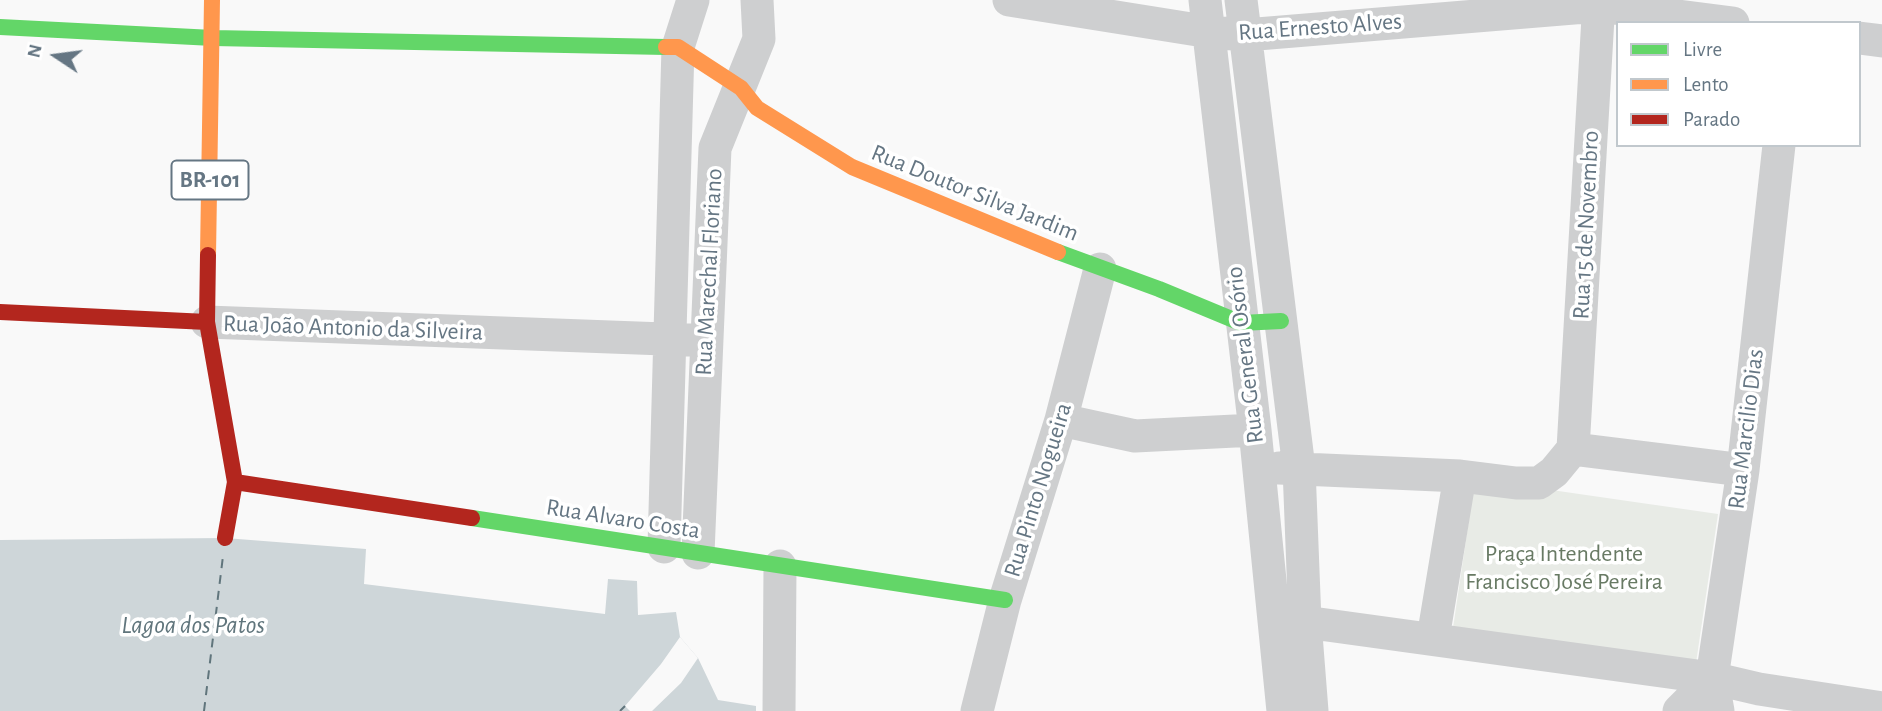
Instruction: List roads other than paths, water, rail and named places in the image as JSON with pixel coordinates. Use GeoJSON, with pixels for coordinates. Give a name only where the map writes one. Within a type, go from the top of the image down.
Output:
{"type":"FeatureCollection","features":[{"type":"Feature","properties":{"kind":"street","name":"BR-101"},"geometry":{"type":"LineString","coordinates":[[212,0],[207,322],[235,482],[225,537]]}},
{"type":"Feature","properties":{"kind":"street","name":"Rua Marechal Floriano"},"geometry":{"type":"LineString","coordinates":[[664,547],[678,47],[692,0]]}},
{"type":"Feature","properties":{"kind":"street","name":"Rua Marechal Floriano"},"geometry":{"type":"LineString","coordinates":[[698,553],[715,148],[759,39],[757,0]]}},
{"type":"Feature","properties":{"kind":"street","name":"Rua Ernesto Alves"},"geometry":{"type":"LineString","coordinates":[[1009,0],[1208,16],[1245,35],[1599,3],[1720,21]]}},
{"type":"Feature","properties":{"kind":"street","name":"Rua General Osório"},"geometry":{"type":"LineString","coordinates":[[1241,0],[1299,468],[1305,622],[1312,711]]}},
{"type":"Feature","properties":{"kind":"street","name":"Rua 15 de Novembro"},"geometry":{"type":"LineString","coordinates":[[1573,449],[1599,3]]}},
{"type":"Feature","properties":{"kind":"street","name":"Rua General Osório"},"geometry":{"type":"LineString","coordinates":[[1208,16],[1255,430],[1283,711]]}},
{"type":"Feature","properties":{"kind":"street"},"geometry":{"type":"LineString","coordinates":[[0,27],[212,38],[678,47]]}},
{"type":"Feature","properties":{"kind":"street"},"geometry":{"type":"LineString","coordinates":[[1861,38],[1882,41]]}},
{"type":"Feature","properties":{"kind":"street","name":"Rua Doutor Silva Jardim"},"geometry":{"type":"LineString","coordinates":[[678,47],[741,88],[757,108],[852,167],[1100,269],[1159,289],[1241,323],[1281,321]]}},
{"type":"Feature","properties":{"kind":"street","name":"Rua Marcilio Dias"},"geometry":{"type":"LineString","coordinates":[[1718,711],[1712,678],[1743,470],[1779,147]]}},
{"type":"Feature","properties":{"kind":"street","name":"Rua Pinto Nogueira"},"geometry":{"type":"LineString","coordinates":[[977,711],[1005,600],[1061,420],[1100,269]]}},
{"type":"Feature","properties":{"kind":"street","name":"Rua João Antonio da Silveira"},"geometry":{"type":"LineString","coordinates":[[0,312],[670,341],[705,340]]}},
{"type":"Feature","properties":{"kind":"street"},"geometry":{"type":"LineString","coordinates":[[1061,420],[1135,436],[1255,430]]}},
{"type":"Feature","properties":{"kind":"street"},"geometry":{"type":"LineString","coordinates":[[1258,468],[1460,476],[1539,483],[1554,472],[1573,449],[1743,470]]}},
{"type":"Feature","properties":{"kind":"street"},"geometry":{"type":"LineString","coordinates":[[1433,638],[1460,476]]}},
{"type":"Feature","properties":{"kind":"street","name":"Rua Alvaro Costa"},"geometry":{"type":"LineString","coordinates":[[235,482],[1005,600]]}},
{"type":"Feature","properties":{"kind":"street"},"geometry":{"type":"LineString","coordinates":[[779,711],[780,566]]}},
{"type":"Feature","properties":{"kind":"street"},"geometry":{"type":"LineString","coordinates":[[1305,622],[1712,678],[1759,689],[1882,708]]}},
{"type":"Feature","properties":{"kind":"street"},"geometry":{"type":"LineString","coordinates":[[1679,711],[1712,678]]}},
{"type":"Feature","properties":{"kind":"water","name":"Lagoa dos Patos"},"geometry":{"type":"Polygon","coordinates":[[[225,538],[366,549],[364,584],[605,614],[608,579],[637,581],[638,615],[676,612],[680,637],[698,658],[718,700],[756,706],[756,711],[0,711],[0,540],[225,538]]]}},
{"type":"Feature","properties":{"kind":"park label","name":"Praça Intendente Francisco José Pereira"},"geometry":{"type":"Point","coordinates":[1564,568]}}]}
